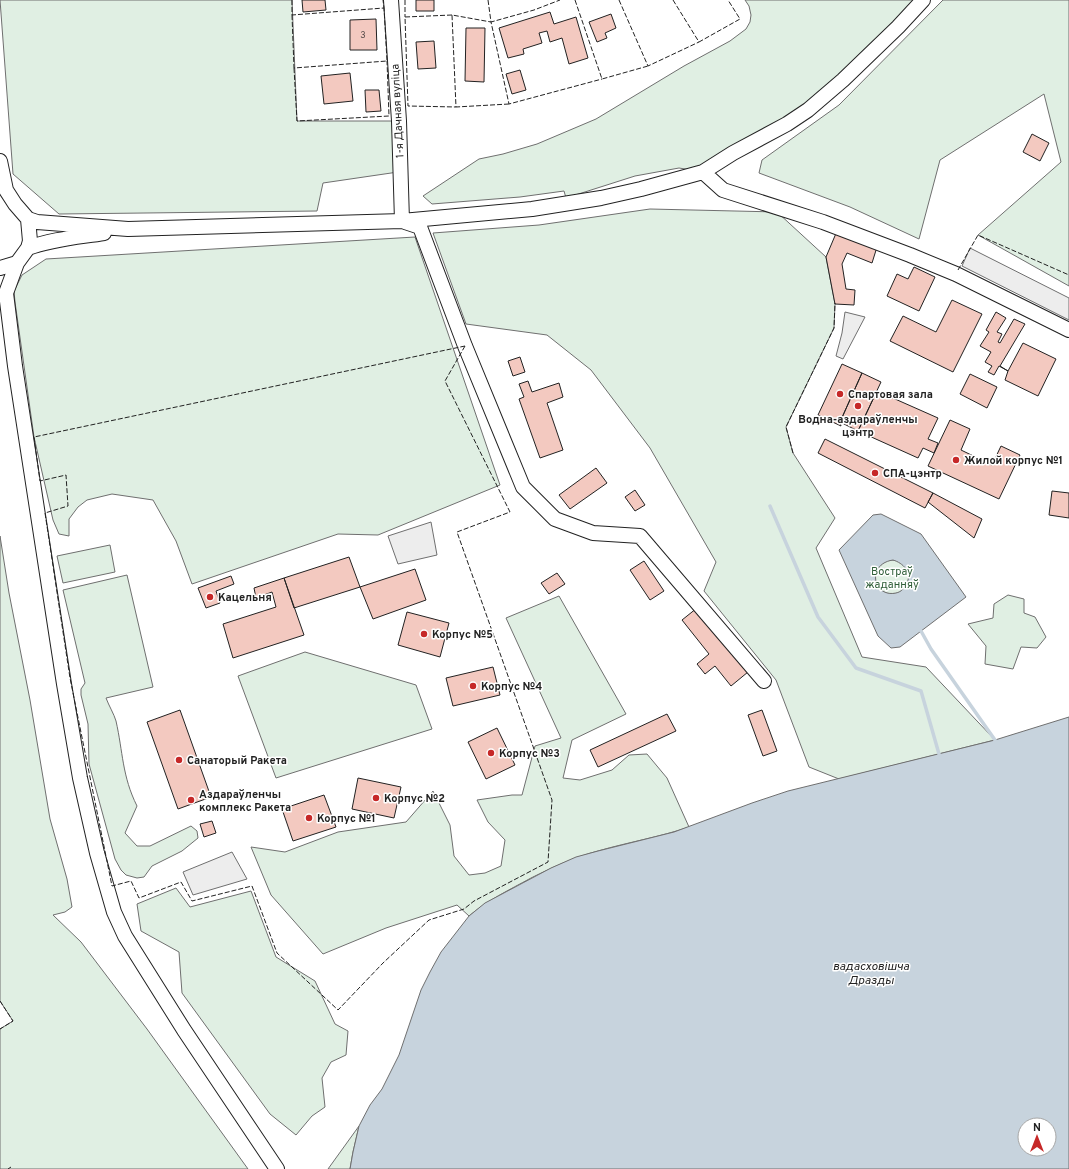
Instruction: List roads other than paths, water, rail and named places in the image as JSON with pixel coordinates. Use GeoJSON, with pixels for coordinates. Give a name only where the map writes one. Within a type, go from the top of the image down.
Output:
{"type":"FeatureCollection","features":[{"type":"Feature","properties":{"kind":"street","name":"1-я Дачная вуліца"},"geometry":{"type":"LineString","coordinates":[[392,0],[399,121],[402,221]]}},
{"type":"Feature","properties":{"kind":"street"},"geometry":{"type":"LineString","coordinates":[[0,161],[6,190],[15,204],[28,219],[37,222],[128,229],[402,221],[532,209],[601,198],[703,172],[733,153],[787,124],[808,110],[843,80],[898,27],[923,0]]}},
{"type":"Feature","properties":{"kind":"street"},"geometry":{"type":"LineString","coordinates":[[703,172],[723,190],[823,222],[910,255],[956,274],[1069,330]]}},
{"type":"Feature","properties":{"kind":"street"},"geometry":{"type":"LineString","coordinates":[[0,200],[15,204]]}},
{"type":"Feature","properties":{"kind":"street"},"geometry":{"type":"LineString","coordinates":[[28,219],[30,241],[28,248],[17,263],[6,293],[63,676],[80,778],[97,853],[114,912],[124,936],[176,1018],[277,1169]]}},
{"type":"Feature","properties":{"kind":"street"},"geometry":{"type":"LineString","coordinates":[[402,221],[420,228],[465,346],[523,487],[555,519],[594,533],[640,536],[764,681]]}},
{"type":"Feature","properties":{"kind":"street"},"geometry":{"type":"LineString","coordinates":[[28,248],[67,238],[128,229]]}},
{"type":"Feature","properties":{"kind":"street"},"geometry":{"type":"LineString","coordinates":[[0,268],[17,263]]}},
{"type":"Feature","properties":{"kind":"street"},"geometry":{"type":"LineString","coordinates":[[0,306],[16,366]]}},
{"type":"Feature","properties":{"kind":"water"},"geometry":{"type":"Polygon","coordinates":[[[881,514],[921,534],[966,597],[900,647],[891,648],[878,636],[839,550],[873,515],[881,514]],[[893,560],[884,563],[876,574],[878,586],[882,591],[888,593],[896,593],[901,591],[905,587],[908,579],[906,568],[893,560]]]}},
{"type":"Feature","properties":{"kind":"water","name":"вадасховішча Дразды"},"geometry":{"type":"Polygon","coordinates":[[[1069,717],[1069,1169],[350,1169],[359,1126],[370,1105],[382,1089],[399,1055],[421,990],[441,952],[469,916],[485,903],[551,868],[576,857],[674,832],[788,791],[995,740],[1069,717]]]}},
{"type":"Feature","properties":{"kind":"waterway"},"geometry":{"type":"LineString","coordinates":[[770,506],[818,617],[856,668],[921,691],[939,754]]}},
{"type":"Feature","properties":{"kind":"waterway"},"geometry":{"type":"LineString","coordinates":[[921,631],[931,649],[995,740]]}},
{"type":"Feature","properties":{"kind":"place","name":"Спартовая зала"},"geometry":{"type":"Point","coordinates":[840,394]}},
{"type":"Feature","properties":{"kind":"place","name":"Водна-аздараўленчы цэнтр"},"geometry":{"type":"Point","coordinates":[858,406]}},
{"type":"Feature","properties":{"kind":"place","name":"Жилой корпус №1"},"geometry":{"type":"Point","coordinates":[956,460]}},
{"type":"Feature","properties":{"kind":"place","name":"СПА-цэнтр"},"geometry":{"type":"Point","coordinates":[875,473]}},
{"type":"Feature","properties":{"kind":"place","name":"Кацельня"},"geometry":{"type":"Point","coordinates":[210,597]}},
{"type":"Feature","properties":{"kind":"place","name":"Корпус №5"},"geometry":{"type":"Point","coordinates":[424,634]}},
{"type":"Feature","properties":{"kind":"place","name":"Корпус №4"},"geometry":{"type":"Point","coordinates":[473,686]}},
{"type":"Feature","properties":{"kind":"place","name":"Корпус №3"},"geometry":{"type":"Point","coordinates":[491,753]}},
{"type":"Feature","properties":{"kind":"place","name":"Санаторый Ракета"},"geometry":{"type":"Point","coordinates":[179,760]}},
{"type":"Feature","properties":{"kind":"place","name":"Корпус №2"},"geometry":{"type":"Point","coordinates":[376,798]}},
{"type":"Feature","properties":{"kind":"place","name":"Аздараўленчы комплекс Ракета"},"geometry":{"type":"Point","coordinates":[191,800]}},
{"type":"Feature","properties":{"kind":"place","name":"Корпус №1"},"geometry":{"type":"Point","coordinates":[309,818]}},
{"type":"Feature","properties":{"kind":"park label","name":"Востраў жаданняў"},"geometry":{"type":"Point","coordinates":[892,577]}}]}
